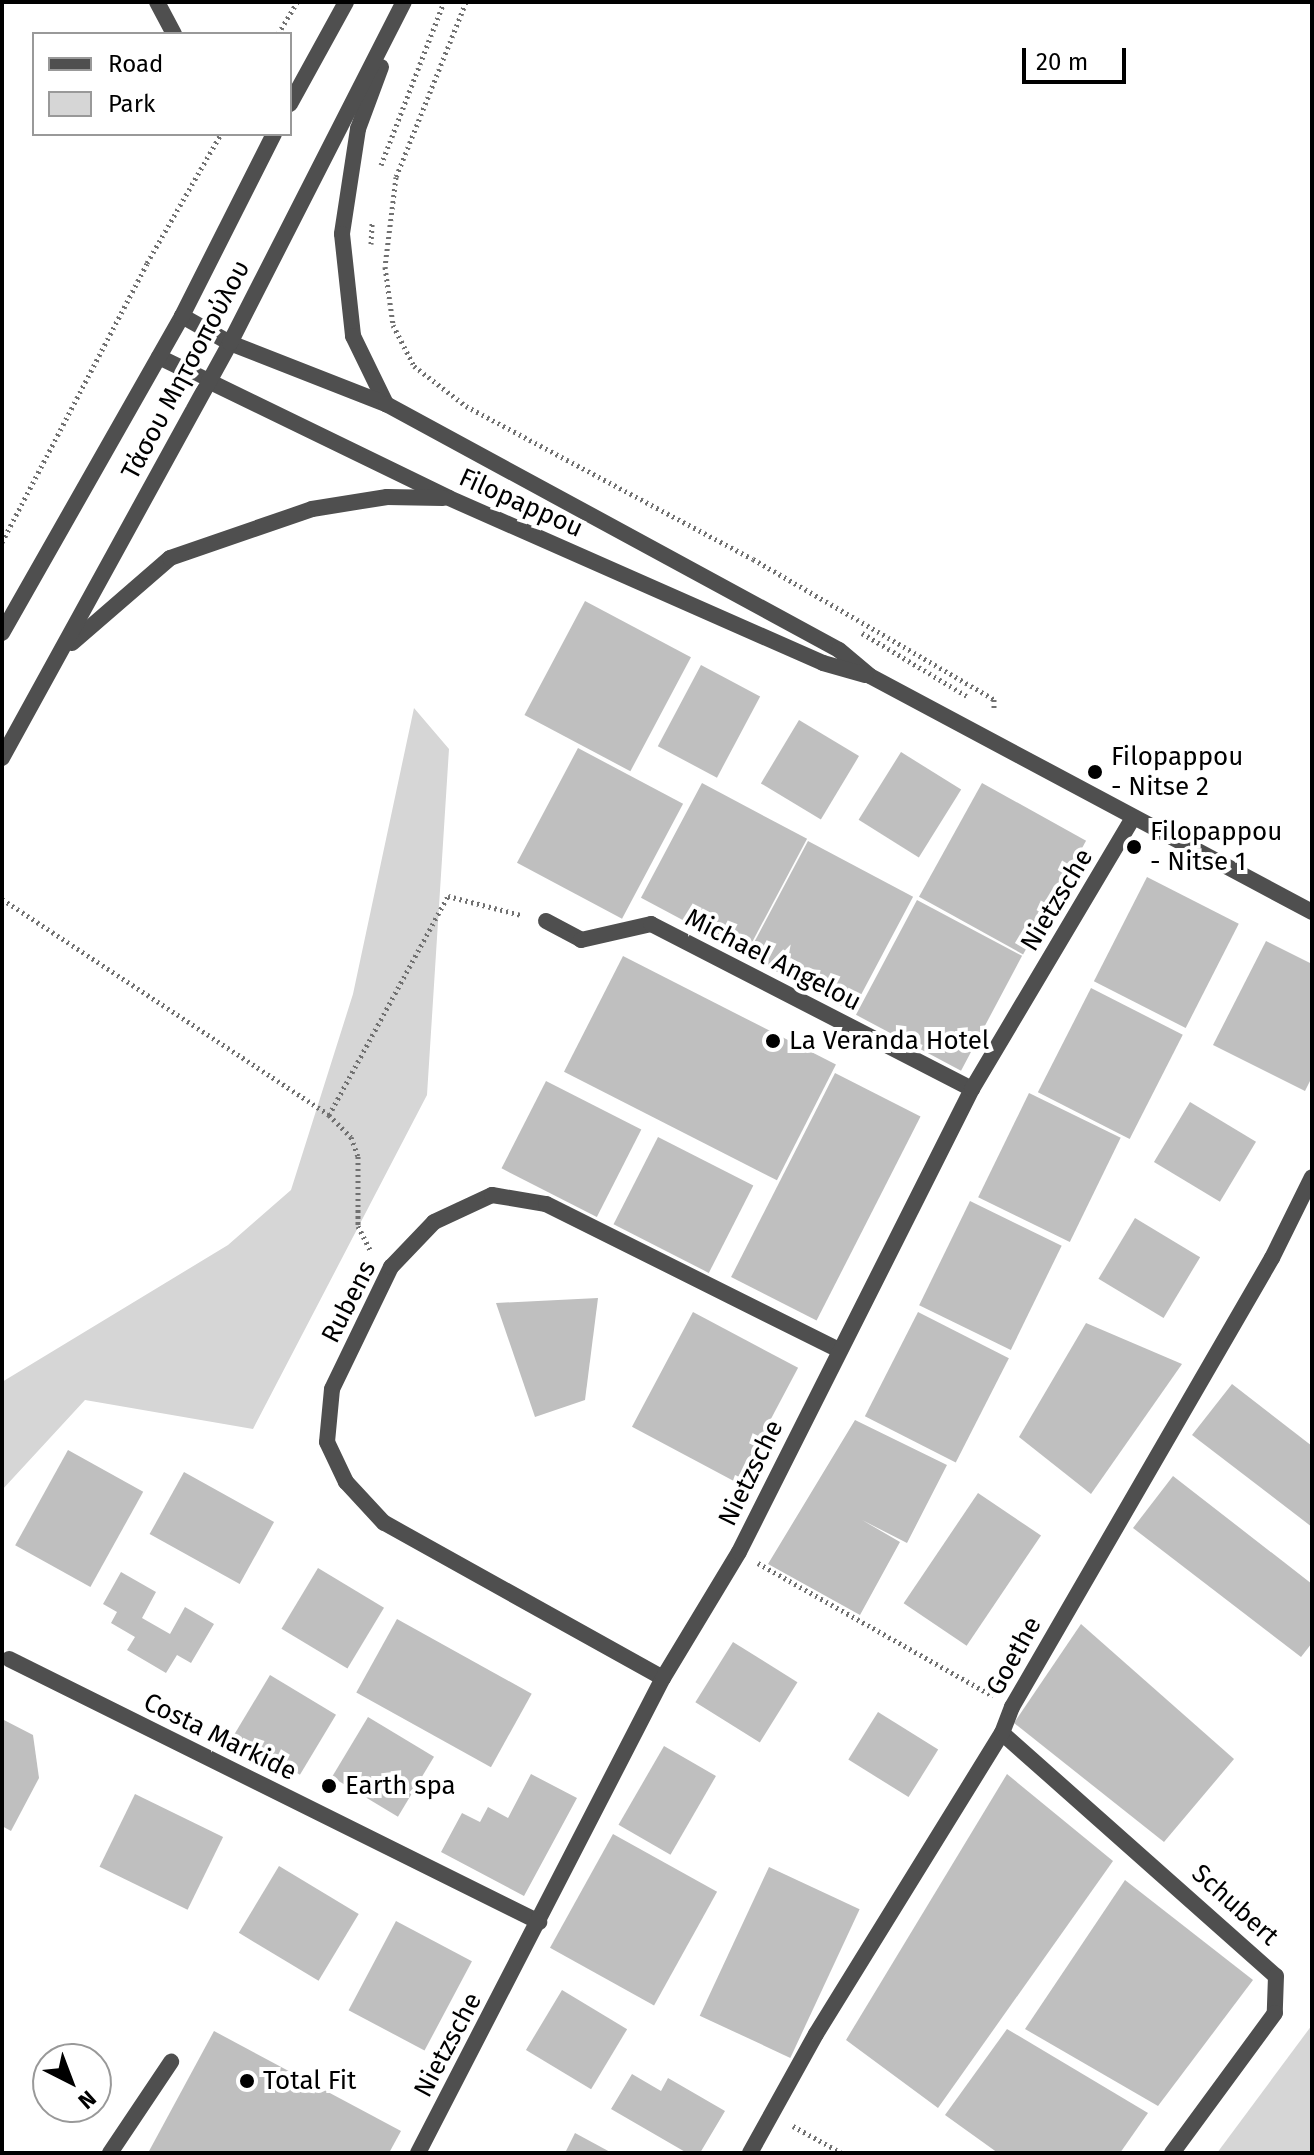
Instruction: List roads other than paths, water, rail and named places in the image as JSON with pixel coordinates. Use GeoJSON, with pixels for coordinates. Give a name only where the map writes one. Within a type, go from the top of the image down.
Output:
{"type":"FeatureCollection","features":[{"type":"Feature","properties":{"kind":"street"},"geometry":{"type":"LineString","coordinates":[[157,2],[173,32]]}},
{"type":"Feature","properties":{"kind":"street"},"geometry":{"type":"LineString","coordinates":[[292,100],[346,2]]}},
{"type":"Feature","properties":{"kind":"street"},"geometry":{"type":"LineString","coordinates":[[386,404],[353,336],[342,234],[358,129],[404,2]]}},
{"type":"Feature","properties":{"kind":"street","name":"Τάσου Μητσοπούλου"},"geometry":{"type":"LineString","coordinates":[[2,758],[230,343],[404,2]]}},
{"type":"Feature","properties":{"kind":"street","name":"Τάσου Μητσοπούλου"},"geometry":{"type":"LineString","coordinates":[[2,633],[182,316],[273,136]]}},
{"type":"Feature","properties":{"kind":"street","name":"Filopappou"},"geometry":{"type":"LineString","coordinates":[[182,316],[230,343],[386,404],[839,650],[870,676],[1312,912]]}},
{"type":"Feature","properties":{"kind":"street","name":"Filopappou"},"geometry":{"type":"LineString","coordinates":[[159,357],[206,384],[449,498],[823,663],[870,676]]}},
{"type":"Feature","properties":{"kind":"street"},"geometry":{"type":"LineString","coordinates":[[26,712],[76,637],[170,558],[312,509],[387,497],[449,498]]}},
{"type":"Feature","properties":{"kind":"street","name":"Nietzsche"},"geometry":{"type":"LineString","coordinates":[[418,2153],[663,1678],[739,1552],[972,1089],[1133,818]]}},
{"type":"Feature","properties":{"kind":"street","name":"Michael Angelou"},"geometry":{"type":"LineString","coordinates":[[546,921],[581,940],[651,924],[972,1089]]}},
{"type":"Feature","properties":{"kind":"street","name":"Goethe"},"geometry":{"type":"LineString","coordinates":[[750,2153],[1002,1733],[1012,1707],[1272,1258],[1312,1177]]}},
{"type":"Feature","properties":{"kind":"street","name":"Rubens"},"geometry":{"type":"LineString","coordinates":[[663,1678],[384,1523],[346,1482],[327,1442],[332,1389],[391,1267],[434,1222],[492,1195],[546,1204],[839,1350]]}},
{"type":"Feature","properties":{"kind":"street","name":"Costa Markide"},"geometry":{"type":"LineString","coordinates":[[9,1659],[539,1922]]}},
{"type":"Feature","properties":{"kind":"street","name":"Schubert"},"geometry":{"type":"LineString","coordinates":[[1002,1733],[1276,1976],[1275,2013],[1172,2153]]}},
{"type":"Feature","properties":{"kind":"street"},"geometry":{"type":"LineString","coordinates":[[110,2153],[171,2062]]}},
{"type":"Feature","properties":{"kind":"place","name":"Filopappou - Nitse 2"},"geometry":{"type":"Point","coordinates":[1095,772]}},
{"type":"Feature","properties":{"kind":"place","name":"Filopappou - Nitse 1"},"geometry":{"type":"Point","coordinates":[1134,847]}},
{"type":"Feature","properties":{"kind":"place","name":"La Veranda Hotel"},"geometry":{"type":"Point","coordinates":[773,1041]}},
{"type":"Feature","properties":{"kind":"place","name":"Earth spa"},"geometry":{"type":"Point","coordinates":[329,1786]}},
{"type":"Feature","properties":{"kind":"place","name":"Total Fit"},"geometry":{"type":"Point","coordinates":[247,2081]}}]}
